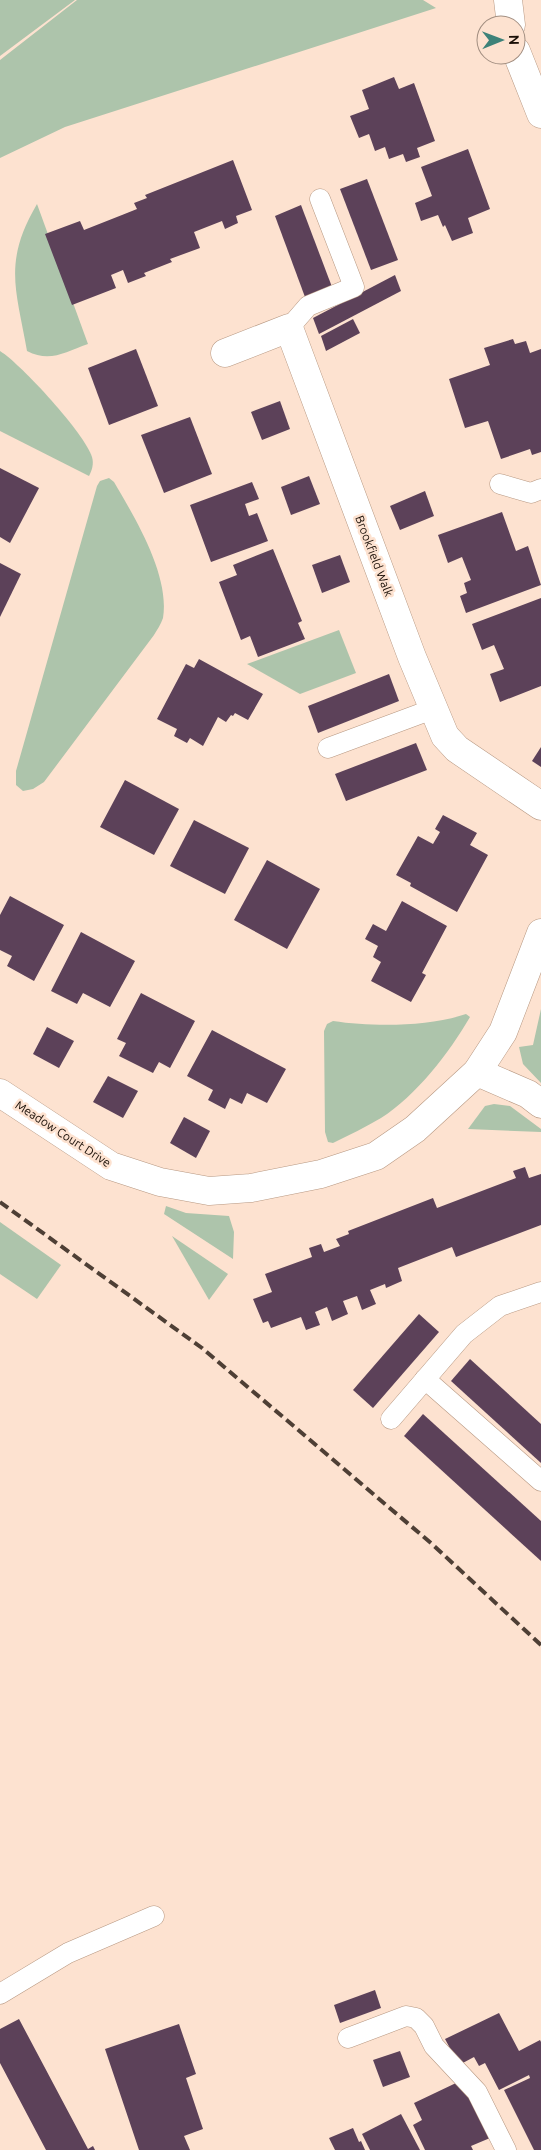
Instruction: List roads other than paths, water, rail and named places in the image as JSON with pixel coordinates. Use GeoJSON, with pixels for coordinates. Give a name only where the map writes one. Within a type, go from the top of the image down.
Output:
{"type":"FeatureCollection","features":[{"type":"Feature","properties":{"kind":"street"},"geometry":{"type":"LineString","coordinates":[[508,0],[510,15]]}},
{"type":"Feature","properties":{"kind":"street"},"geometry":{"type":"LineString","coordinates":[[522,65],[541,114]]}},
{"type":"Feature","properties":{"kind":"street"},"geometry":{"type":"LineString","coordinates":[[225,353],[289,328]]}},
{"type":"Feature","properties":{"kind":"street","name":"Brookfield Walk"},"geometry":{"type":"LineString","coordinates":[[289,328],[433,709],[445,736],[457,749],[541,806]]}},
{"type":"Feature","properties":{"kind":"street","name":"Meadow Court Drive"},"geometry":{"type":"LineString","coordinates":[[0,1093],[111,1166],[160,1182],[209,1190],[251,1188],[321,1174],[376,1156],[415,1129],[477,1072],[503,1032],[541,933]]}},
{"type":"Feature","properties":{"kind":"street"},"geometry":{"type":"LineString","coordinates":[[477,1072],[528,1094],[541,1104]]}},
{"type":"Feature","properties":{"kind":"lane"},"geometry":{"type":"LineString","coordinates":[[289,328],[308,306],[354,287],[320,199]]}},
{"type":"Feature","properties":{"kind":"lane"},"geometry":{"type":"LineString","coordinates":[[500,484],[531,493],[541,490]]}},
{"type":"Feature","properties":{"kind":"lane"},"geometry":{"type":"LineString","coordinates":[[328,748],[433,709]]}},
{"type":"Feature","properties":{"kind":"lane"},"geometry":{"type":"LineString","coordinates":[[391,1419],[464,1334],[500,1306],[541,1292]]}},
{"type":"Feature","properties":{"kind":"lane"},"geometry":{"type":"LineString","coordinates":[[426,1379],[541,1481]]}},
{"type":"Feature","properties":{"kind":"lane"},"geometry":{"type":"LineString","coordinates":[[0,1994],[68,1953],[154,1916]]}},
{"type":"Feature","properties":{"kind":"lane"},"geometry":{"type":"LineString","coordinates":[[348,2038],[406,2016],[416,2018],[424,2026],[434,2046],[477,2092],[506,2150]]}},
{"type":"Feature","properties":{"kind":"railway"},"geometry":{"type":"LineString","coordinates":[[0,1202],[202,1348],[432,1544],[541,1645]]}}]}
